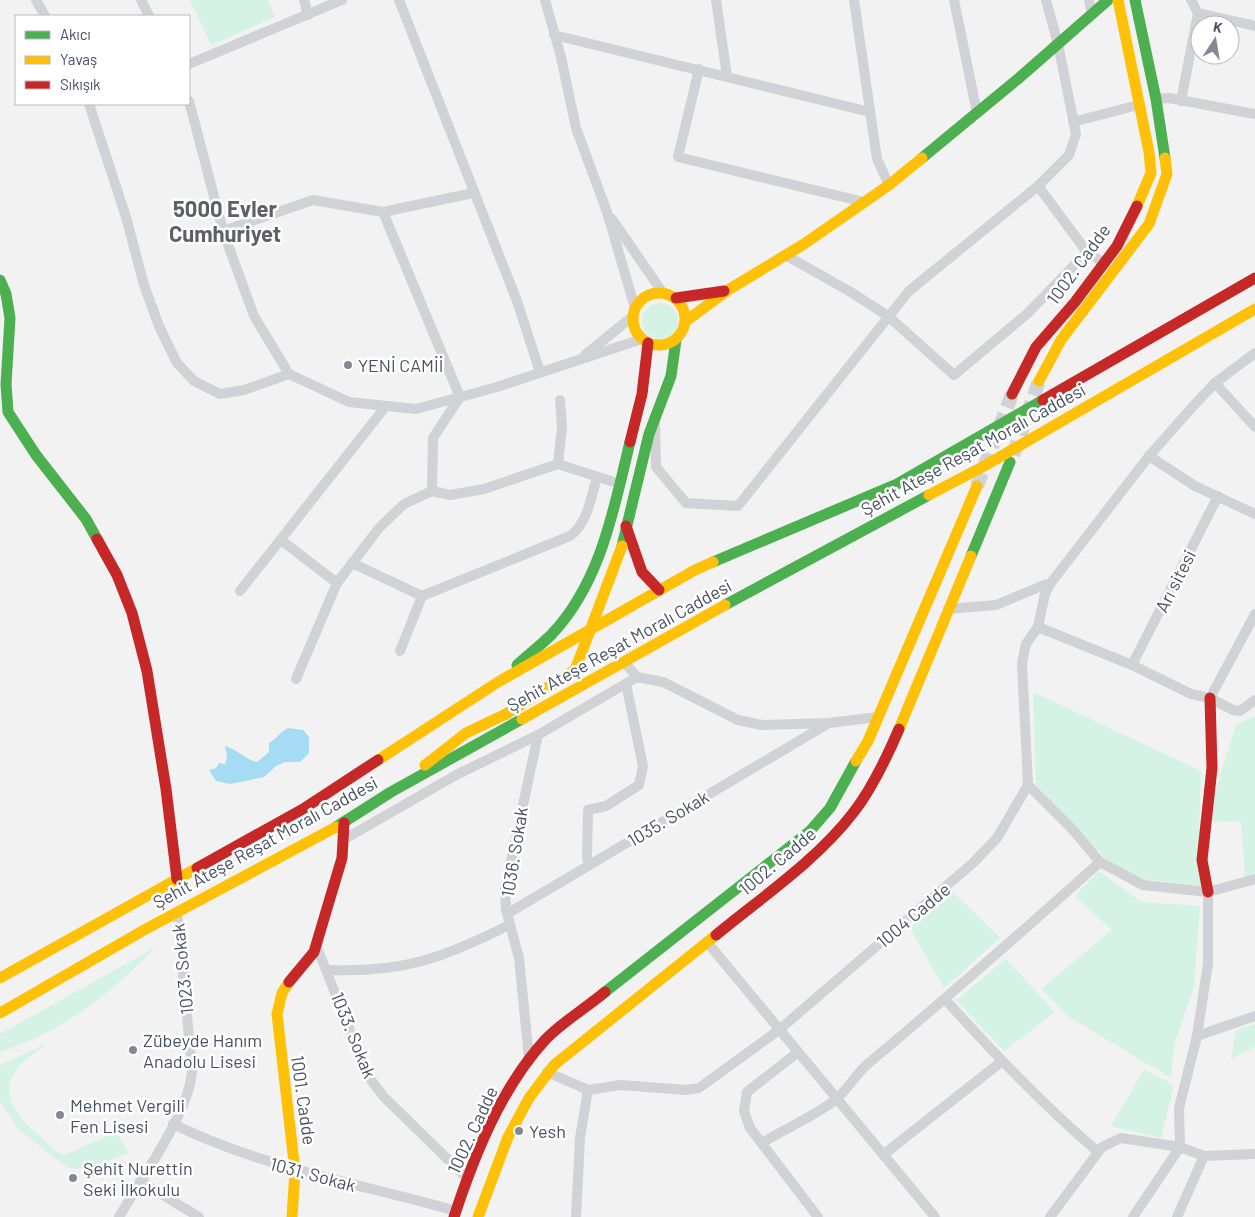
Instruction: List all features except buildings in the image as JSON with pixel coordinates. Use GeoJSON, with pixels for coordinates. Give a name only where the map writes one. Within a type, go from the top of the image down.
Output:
{"type":"FeatureCollection","features":[{"type":"Feature","properties":{"kind":"main road"},"geometry":{"type":"LineString","coordinates":[[686,321],[728,290],[785,256],[889,185],[1108,0]]}},
{"type":"Feature","properties":{"kind":"main road","name":"1002. Cadde"},"geometry":{"type":"LineString","coordinates":[[1012,394],[1036,347],[1075,302],[1117,246],[1147,186],[1151,173],[1149,152],[1118,0]]}},
{"type":"Feature","properties":{"kind":"main road","name":"1002. Cadde"},"geometry":{"type":"LineString","coordinates":[[1039,381],[1061,340],[1149,224],[1167,174],[1156,99],[1135,0]]}},
{"type":"Feature","properties":{"kind":"main road"},"geometry":{"type":"LineString","coordinates":[[1138,105],[1156,99]]}},
{"type":"Feature","properties":{"kind":"main road"},"geometry":{"type":"LineString","coordinates":[[1104,263],[1114,271]]}},
{"type":"Feature","properties":{"kind":"main road"},"geometry":{"type":"LineString","coordinates":[[0,978],[303,809],[498,682],[659,590],[695,570],[897,484],[1255,278]]}},
{"type":"Feature","properties":{"kind":"main road"},"geometry":{"type":"LineString","coordinates":[[0,280],[6,294],[10,318],[6,384],[8,412],[36,456],[86,519],[117,576],[132,613],[147,671],[166,790],[177,880]]}},
{"type":"Feature","properties":{"kind":"main road"},"geometry":{"type":"LineString","coordinates":[[676,298],[685,313],[686,321],[681,334],[676,340],[663,346],[645,341],[633,325],[634,312],[646,296],[663,293],[676,298],[728,290]]}},
{"type":"Feature","properties":{"kind":"main road","name":"Şehit Ateşe Reşat Moralı Caddesi"},"geometry":{"type":"LineString","coordinates":[[0,1013],[177,912],[344,823],[391,792],[823,550],[986,465],[1255,309]]}},
{"type":"Feature","properties":{"kind":"main road"},"geometry":{"type":"LineString","coordinates":[[391,792],[466,733],[506,714],[575,670],[622,546],[655,418],[671,376],[676,340]]}},
{"type":"Feature","properties":{"kind":"main road"},"geometry":{"type":"LineString","coordinates":[[498,682],[552,634],[578,599],[606,538],[642,394],[645,341]]}},
{"type":"Feature","properties":{"kind":"main road","name":"1002. Cadde"},"geometry":{"type":"LineString","coordinates":[[478,1217],[486,1192],[517,1120],[533,1090],[547,1072],[565,1054],[811,858],[844,825],[867,793],[899,726],[1010,462]]}},
{"type":"Feature","properties":{"kind":"main road","name":"1002. Cadde"},"geometry":{"type":"LineString","coordinates":[[455,1214],[468,1179],[499,1110],[529,1058],[546,1039],[810,831],[830,808],[849,776],[878,717],[977,486]]}},
{"type":"Feature","properties":{"kind":"main road"},"geometry":{"type":"LineString","coordinates":[[626,526],[642,572],[659,590]]}},
{"type":"Feature","properties":{"kind":"main road"},"geometry":{"type":"LineString","coordinates":[[927,601],[948,609]]}},
{"type":"Feature","properties":{"kind":"main road"},"geometry":{"type":"LineString","coordinates":[[1208,892],[1202,860],[1212,768],[1210,698]]}},
{"type":"Feature","properties":{"kind":"main road"},"geometry":{"type":"LineString","coordinates":[[878,717],[899,726]]}},
{"type":"Feature","properties":{"kind":"main road","name":"1001. Cadde"},"geometry":{"type":"LineString","coordinates":[[292,1217],[295,1171],[280,1054],[277,1014],[282,993],[289,982],[308,961],[316,945],[336,883],[344,823]]}},
{"type":"Feature","properties":{"kind":"main road"},"geometry":{"type":"LineString","coordinates":[[692,924],[707,942]]}},
{"type":"Feature","properties":{"kind":"main road"},"geometry":{"type":"LineString","coordinates":[[529,1058],[547,1072]]}},
{"type":"Feature","properties":{"kind":"main road"},"geometry":{"type":"LineString","coordinates":[[455,1214],[471,1217]]}},
{"type":"Feature","properties":{"kind":"street"},"geometry":{"type":"LineString","coordinates":[[36,0],[44,15]]}},
{"type":"Feature","properties":{"kind":"street"},"geometry":{"type":"LineString","coordinates":[[141,0],[148,15]]}},
{"type":"Feature","properties":{"kind":"street"},"geometry":{"type":"LineString","coordinates":[[304,0],[308,15]]}},
{"type":"Feature","properties":{"kind":"street"},"geometry":{"type":"LineString","coordinates":[[190,64],[342,0]]}},
{"type":"Feature","properties":{"kind":"street"},"geometry":{"type":"LineString","coordinates":[[399,0],[473,193],[517,301],[540,372]]}},
{"type":"Feature","properties":{"kind":"street"},"geometry":{"type":"LineString","coordinates":[[545,0],[576,128],[607,212],[634,312],[581,358]]}},
{"type":"Feature","properties":{"kind":"street"},"geometry":{"type":"LineString","coordinates":[[716,0],[727,76]]}},
{"type":"Feature","properties":{"kind":"street"},"geometry":{"type":"LineString","coordinates":[[854,0],[876,159],[889,185]]}},
{"type":"Feature","properties":{"kind":"street"},"geometry":{"type":"LineString","coordinates":[[954,0],[976,113]]}},
{"type":"Feature","properties":{"kind":"street"},"geometry":{"type":"LineString","coordinates":[[655,418],[656,467],[686,503],[738,506],[909,290],[1038,186],[1069,155],[1076,134],[1058,44],[1046,0]]}},
{"type":"Feature","properties":{"kind":"street"},"geometry":{"type":"LineString","coordinates":[[1089,0],[1092,14]]}},
{"type":"Feature","properties":{"kind":"street"},"geometry":{"type":"LineString","coordinates":[[1181,101],[1198,13],[1191,0]]}},
{"type":"Feature","properties":{"kind":"street"},"geometry":{"type":"LineString","coordinates":[[1198,13],[1255,26]]}},
{"type":"Feature","properties":{"kind":"street"},"geometry":{"type":"LineString","coordinates":[[554,35],[700,69],[870,112]]}},
{"type":"Feature","properties":{"kind":"street"},"geometry":{"type":"LineString","coordinates":[[700,69],[678,157],[864,202]]}},
{"type":"Feature","properties":{"kind":"street"},"geometry":{"type":"LineString","coordinates":[[1156,99],[1181,101],[1255,114]]}},
{"type":"Feature","properties":{"kind":"street"},"geometry":{"type":"LineString","coordinates":[[92,105],[126,217],[144,285],[159,326],[177,363],[194,381],[220,394],[244,390],[289,374]]}},
{"type":"Feature","properties":{"kind":"street"},"geometry":{"type":"LineString","coordinates":[[190,105],[223,231],[254,316],[289,374],[349,402],[416,409],[460,397],[581,358],[645,341]]}},
{"type":"Feature","properties":{"kind":"street"},"geometry":{"type":"LineString","coordinates":[[1073,122],[1138,105]]}},
{"type":"Feature","properties":{"kind":"street"},"geometry":{"type":"LineString","coordinates":[[1038,186],[1087,252],[1104,263]]}},
{"type":"Feature","properties":{"kind":"street"},"geometry":{"type":"LineString","coordinates":[[223,231],[313,200],[383,212],[473,193]]}},
{"type":"Feature","properties":{"kind":"street"},"geometry":{"type":"LineString","coordinates":[[383,212],[460,397]]}},
{"type":"Feature","properties":{"kind":"street"},"geometry":{"type":"LineString","coordinates":[[607,212],[663,293]]}},
{"type":"Feature","properties":{"kind":"street"},"geometry":{"type":"LineString","coordinates":[[785,256],[850,291],[888,316],[954,375],[1028,313],[1087,252]]}},
{"type":"Feature","properties":{"kind":"street"},"geometry":{"type":"LineString","coordinates":[[1255,353],[1215,383],[1149,456],[1050,584],[1044,594],[1038,627],[1026,644],[1022,663],[1028,785],[1073,830],[1100,862],[1143,885],[1208,892],[1255,879]]}},
{"type":"Feature","properties":{"kind":"street"},"geometry":{"type":"LineString","coordinates":[[1215,383],[1255,427]]}},
{"type":"Feature","properties":{"kind":"street"},"geometry":{"type":"LineString","coordinates":[[432,491],[433,438],[460,397]]}},
{"type":"Feature","properties":{"kind":"street"},"geometry":{"type":"LineString","coordinates":[[558,464],[562,427],[560,400]]}},
{"type":"Feature","properties":{"kind":"street"},"geometry":{"type":"LineString","coordinates":[[240,591],[386,406]]}},
{"type":"Feature","properties":{"kind":"street"},"geometry":{"type":"LineString","coordinates":[[1149,456],[1195,486],[1255,514]]}},
{"type":"Feature","properties":{"kind":"street"},"geometry":{"type":"LineString","coordinates":[[296,679],[309,644],[337,583],[379,528],[404,504],[432,491],[450,494],[484,490],[558,464],[620,484]]}},
{"type":"Feature","properties":{"kind":"street"},"geometry":{"type":"LineString","coordinates":[[400,651],[422,596],[570,536],[578,529],[585,518],[597,477]]}},
{"type":"Feature","properties":{"kind":"street","name":"Arı sitesi"},"geometry":{"type":"LineString","coordinates":[[1132,665],[1218,496]]}},
{"type":"Feature","properties":{"kind":"street"},"geometry":{"type":"LineString","coordinates":[[280,540],[337,583]]}},
{"type":"Feature","properties":{"kind":"street"},"geometry":{"type":"LineString","coordinates":[[352,563],[422,596]]}},
{"type":"Feature","properties":{"kind":"street"},"geometry":{"type":"LineString","coordinates":[[948,609],[996,605],[1050,584]]}},
{"type":"Feature","properties":{"kind":"street"},"geometry":{"type":"LineString","coordinates":[[1210,698],[1255,614]]}},
{"type":"Feature","properties":{"kind":"street"},"geometry":{"type":"LineString","coordinates":[[1038,627],[1132,665],[1191,694],[1210,698],[1233,710],[1240,711],[1255,700]]}},
{"type":"Feature","properties":{"kind":"street"},"geometry":{"type":"LineString","coordinates":[[624,662],[637,677],[664,682],[738,720],[762,725],[829,723],[878,717]]}},
{"type":"Feature","properties":{"kind":"street"},"geometry":{"type":"LineString","coordinates":[[343,840],[456,775],[538,735],[637,677]]}},
{"type":"Feature","properties":{"kind":"street"},"geometry":{"type":"LineString","coordinates":[[589,866],[586,857],[588,810],[606,806],[639,785],[643,766],[626,684]]}},
{"type":"Feature","properties":{"kind":"street","name":"1035. Sokak"},"geometry":{"type":"LineString","coordinates":[[328,970],[378,970],[428,960],[462,949],[589,866],[829,723]]}},
{"type":"Feature","properties":{"kind":"street","name":"1036. Sokak"},"geometry":{"type":"LineString","coordinates":[[529,1058],[519,958],[508,920],[505,888],[538,735]]}},
{"type":"Feature","properties":{"kind":"street","name":"1004 Cadde"},"geometry":{"type":"LineString","coordinates":[[588,1090],[621,1084],[686,1090],[699,1088],[779,1030],[974,863],[997,838],[1028,785]]}},
{"type":"Feature","properties":{"kind":"street"},"geometry":{"type":"LineString","coordinates":[[762,1143],[780,1132],[808,1120],[836,1099],[857,1072],[945,999],[1100,862]]}},
{"type":"Feature","properties":{"kind":"street"},"geometry":{"type":"LineString","coordinates":[[1133,1217],[1180,1147],[1179,1108],[1197,1036],[1208,963],[1208,892]]}},
{"type":"Feature","properties":{"kind":"street","name":"1023. Sokak"},"geometry":{"type":"LineString","coordinates":[[119,1217],[189,1094],[192,1069],[177,912]]}},
{"type":"Feature","properties":{"kind":"street"},"geometry":{"type":"LineString","coordinates":[[707,942],[934,1217]]}},
{"type":"Feature","properties":{"kind":"street","name":"1033. Sokak"},"geometry":{"type":"LineString","coordinates":[[316,945],[328,970],[353,1043],[368,1076],[384,1097],[468,1179]]}},
{"type":"Feature","properties":{"kind":"street"},"geometry":{"type":"LineString","coordinates":[[945,999],[1001,1062],[1046,1108],[1098,1152]]}},
{"type":"Feature","properties":{"kind":"street"},"geometry":{"type":"LineString","coordinates":[[1197,1036],[1255,1016]]}},
{"type":"Feature","properties":{"kind":"street"},"geometry":{"type":"LineString","coordinates":[[798,1052],[747,1092],[744,1111],[750,1128],[818,1217]]}},
{"type":"Feature","properties":{"kind":"street"},"geometry":{"type":"LineString","coordinates":[[883,1155],[1001,1062]]}},
{"type":"Feature","properties":{"kind":"street"},"geometry":{"type":"LineString","coordinates":[[547,1072],[588,1090],[580,1138],[576,1217]]}},
{"type":"Feature","properties":{"kind":"street","name":"1031. Sokak"},"geometry":{"type":"LineString","coordinates":[[173,1124],[240,1154],[295,1171],[455,1214]]}},
{"type":"Feature","properties":{"kind":"street"},"geometry":{"type":"LineString","coordinates":[[1050,1217],[1102,1147],[1120,1138],[1180,1147],[1204,1156],[1255,1154]]}},
{"type":"Feature","properties":{"kind":"street"},"geometry":{"type":"LineString","coordinates":[[1177,1217],[1204,1156]]}},
{"type":"Feature","properties":{"kind":"street"},"geometry":{"type":"LineString","coordinates":[[140,1181],[199,1217]]}},
{"type":"Feature","properties":{"kind":"green space"},"geometry":{"type":"Polygon","coordinates":[[[190,0],[268,0],[275,17],[211,45],[190,0]]]}},
{"type":"Feature","properties":{"kind":"green space"},"geometry":{"type":"Polygon","coordinates":[[[660,303],[667,304],[673,308],[677,314],[677,328],[673,334],[667,338],[660,339],[653,338],[647,334],[643,328],[642,321],[643,314],[647,308],[653,304],[660,303]]]}},
{"type":"Feature","properties":{"kind":"green space"},"geometry":{"type":"Polygon","coordinates":[[[1033,692],[1201,771],[1198,860],[1202,886],[1143,879],[1109,862],[1036,785],[1033,692]]]}},
{"type":"Feature","properties":{"kind":"green space"},"geometry":{"type":"Polygon","coordinates":[[[1255,716],[1255,873],[1245,877],[1241,821],[1212,822],[1212,801],[1236,725],[1255,716]]]}},
{"type":"Feature","properties":{"kind":"green space"},"geometry":{"type":"Polygon","coordinates":[[[1099,871],[1141,902],[1200,906],[1194,987],[1174,1045],[1171,1078],[1069,1017],[1041,989],[1112,930],[1075,896],[1099,871]]]}},
{"type":"Feature","properties":{"kind":"green space"},"geometry":{"type":"Polygon","coordinates":[[[953,892],[1000,938],[944,988],[910,928],[953,892]]]}},
{"type":"Feature","properties":{"kind":"green space"},"geometry":{"type":"Polygon","coordinates":[[[156,947],[103,996],[66,1022],[24,1043],[0,1052],[0,1034],[156,947]]]}},
{"type":"Feature","properties":{"kind":"green space"},"geometry":{"type":"Polygon","coordinates":[[[1006,959],[1055,1012],[1004,1051],[956,1000],[1006,959]]]}},
{"type":"Feature","properties":{"kind":"green space"},"geometry":{"type":"Polygon","coordinates":[[[1255,1024],[1255,1047],[1231,1059],[1236,1030],[1255,1024]]]}},
{"type":"Feature","properties":{"kind":"green space"},"geometry":{"type":"Polygon","coordinates":[[[46,1044],[20,1065],[10,1081],[10,1097],[22,1119],[56,1151],[64,1155],[116,1132],[128,1153],[87,1169],[68,1168],[18,1129],[0,1101],[0,1065],[46,1044]]]}},
{"type":"Feature","properties":{"kind":"green space"},"geometry":{"type":"Polygon","coordinates":[[[1144,1070],[1174,1085],[1161,1138],[1111,1126],[1144,1070]]]}},
{"type":"Feature","properties":{"kind":"water"},"geometry":{"type":"Polygon","coordinates":[[[288,728],[303,730],[309,737],[309,753],[300,762],[285,762],[276,766],[264,777],[230,784],[216,781],[209,770],[216,768],[219,763],[225,764],[227,757],[225,746],[257,762],[269,752],[269,743],[288,728]]]}},
{"type":"Feature","properties":{"kind":"tunnel"},"geometry":{"type":"LineString","coordinates":[[1013,455],[1039,381]]}},
{"type":"Feature","properties":{"kind":"tunnel"},"geometry":{"type":"LineString","coordinates":[[977,486],[1012,394]]}},
{"type":"Feature","properties":{"kind":"traffic: fast"},"geometry":{"type":"LineString","coordinates":[[922,158],[1019,78],[1108,0]]}},
{"type":"Feature","properties":{"kind":"traffic: fast"},"geometry":{"type":"LineString","coordinates":[[1135,0],[1156,99],[1165,158]]}},
{"type":"Feature","properties":{"kind":"traffic: fast"},"geometry":{"type":"LineString","coordinates":[[0,280],[6,294],[10,318],[6,384],[8,412],[36,455],[86,519],[97,539]]}},
{"type":"Feature","properties":{"kind":"traffic: fast"},"geometry":{"type":"LineString","coordinates":[[622,546],[649,434],[671,376],[676,340]]}},
{"type":"Feature","properties":{"kind":"traffic: fast"},"geometry":{"type":"LineString","coordinates":[[713,562],[897,484],[1043,400]]}},
{"type":"Feature","properties":{"kind":"traffic: fast"},"geometry":{"type":"LineString","coordinates":[[517,665],[551,635],[568,614],[582,592],[603,544],[630,442]]}},
{"type":"Feature","properties":{"kind":"traffic: fast"},"geometry":{"type":"LineString","coordinates":[[971,556],[1010,462]]}},
{"type":"Feature","properties":{"kind":"traffic: fast"},"geometry":{"type":"LineString","coordinates":[[725,605],[929,495]]}},
{"type":"Feature","properties":{"kind":"traffic: fast"},"geometry":{"type":"LineString","coordinates":[[336,827],[391,792],[522,719]]}},
{"type":"Feature","properties":{"kind":"traffic: fast"},"geometry":{"type":"LineString","coordinates":[[605,992],[810,831],[830,808],[856,761]]}},
{"type":"Feature","properties":{"kind":"traffic: slow"},"geometry":{"type":"LineString","coordinates":[[1118,0],[1149,152],[1151,173],[1137,206]]}},
{"type":"Feature","properties":{"kind":"traffic: slow"},"geometry":{"type":"LineString","coordinates":[[686,321],[728,290],[804,244],[889,185],[922,158]]}},
{"type":"Feature","properties":{"kind":"traffic: slow"},"geometry":{"type":"LineString","coordinates":[[1039,381],[1061,340],[1149,224],[1167,174],[1165,158]]}},
{"type":"Feature","properties":{"kind":"traffic: slow"},"geometry":{"type":"LineString","coordinates":[[654,293],[664,293],[678,300],[685,314],[685,319],[685,324],[678,338],[664,345],[654,345],[644,341],[637,334],[633,324],[633,314],[637,304],[644,297],[654,293]]}},
{"type":"Feature","properties":{"kind":"traffic: slow"},"geometry":{"type":"LineString","coordinates":[[929,495],[986,465],[1255,309]]}},
{"type":"Feature","properties":{"kind":"traffic: slow"},"geometry":{"type":"LineString","coordinates":[[856,761],[868,741],[977,486]]}},
{"type":"Feature","properties":{"kind":"traffic: slow"},"geometry":{"type":"LineString","coordinates":[[506,714],[575,670],[622,546]]}},
{"type":"Feature","properties":{"kind":"traffic: slow"},"geometry":{"type":"LineString","coordinates":[[899,729],[971,556]]}},
{"type":"Feature","properties":{"kind":"traffic: slow"},"geometry":{"type":"LineString","coordinates":[[378,760],[498,682],[695,570],[713,562]]}},
{"type":"Feature","properties":{"kind":"traffic: slow"},"geometry":{"type":"LineString","coordinates":[[522,719],[725,605]]}},
{"type":"Feature","properties":{"kind":"traffic: slow"},"geometry":{"type":"LineString","coordinates":[[425,765],[466,733],[506,714]]}},
{"type":"Feature","properties":{"kind":"traffic: slow"},"geometry":{"type":"LineString","coordinates":[[0,1013],[144,930],[336,827]]}},
{"type":"Feature","properties":{"kind":"traffic: slow"},"geometry":{"type":"LineString","coordinates":[[0,978],[197,868]]}},
{"type":"Feature","properties":{"kind":"traffic: slow"},"geometry":{"type":"LineString","coordinates":[[478,1217],[508,1137],[529,1098],[554,1065],[716,935]]}},
{"type":"Feature","properties":{"kind":"traffic: slow"},"geometry":{"type":"LineString","coordinates":[[289,982],[282,993],[277,1014],[295,1171],[292,1217]]}},
{"type":"Feature","properties":{"kind":"traffic: jam"},"geometry":{"type":"LineString","coordinates":[[1012,394],[1036,347],[1075,302],[1117,246],[1137,206]]}},
{"type":"Feature","properties":{"kind":"traffic: jam"},"geometry":{"type":"LineString","coordinates":[[1043,400],[1255,278]]}},
{"type":"Feature","properties":{"kind":"traffic: jam"},"geometry":{"type":"LineString","coordinates":[[676,298],[724,291]]}},
{"type":"Feature","properties":{"kind":"traffic: jam"},"geometry":{"type":"LineString","coordinates":[[630,442],[642,394],[648,343]]}},
{"type":"Feature","properties":{"kind":"traffic: jam"},"geometry":{"type":"LineString","coordinates":[[626,526],[642,572],[659,590]]}},
{"type":"Feature","properties":{"kind":"traffic: jam"},"geometry":{"type":"LineString","coordinates":[[97,539],[117,575],[132,613],[147,671],[166,789],[177,879]]}},
{"type":"Feature","properties":{"kind":"traffic: jam"},"geometry":{"type":"LineString","coordinates":[[1208,892],[1202,860],[1212,768],[1210,698]]}},
{"type":"Feature","properties":{"kind":"traffic: jam"},"geometry":{"type":"LineString","coordinates":[[716,935],[806,863],[838,830],[867,794],[899,729]]}},
{"type":"Feature","properties":{"kind":"traffic: jam"},"geometry":{"type":"LineString","coordinates":[[197,868],[303,809],[378,760]]}},
{"type":"Feature","properties":{"kind":"traffic: jam"},"geometry":{"type":"LineString","coordinates":[[289,982],[314,952],[342,858],[344,823]]}},
{"type":"Feature","properties":{"kind":"traffic: jam"},"geometry":{"type":"LineString","coordinates":[[454,1217],[470,1170],[490,1124],[515,1079],[529,1059],[552,1033],[605,992]]}},
{"type":"Feature","properties":{"kind":"place","name":"YENİ CAMİİ"},"geometry":{"type":"Point","coordinates":[348,365]}},
{"type":"Feature","properties":{"kind":"place","name":"Zübeyde Hanım Anadolu Lisesi"},"geometry":{"type":"Point","coordinates":[133,1050]}},
{"type":"Feature","properties":{"kind":"place","name":"Mehmet Vergili Fen Lisesi"},"geometry":{"type":"Point","coordinates":[60,1115]}},
{"type":"Feature","properties":{"kind":"place","name":"Yesh"},"geometry":{"type":"Point","coordinates":[519,1131]}},
{"type":"Feature","properties":{"kind":"place","name":"Şehit Nurettin Seki İlkokulu"},"geometry":{"type":"Point","coordinates":[73,1178]}},
{"type":"Feature","properties":{"kind":"district","name":"5000 Evler Cumhuriyet"},"geometry":{"type":"Point","coordinates":[225,220]}}]}
